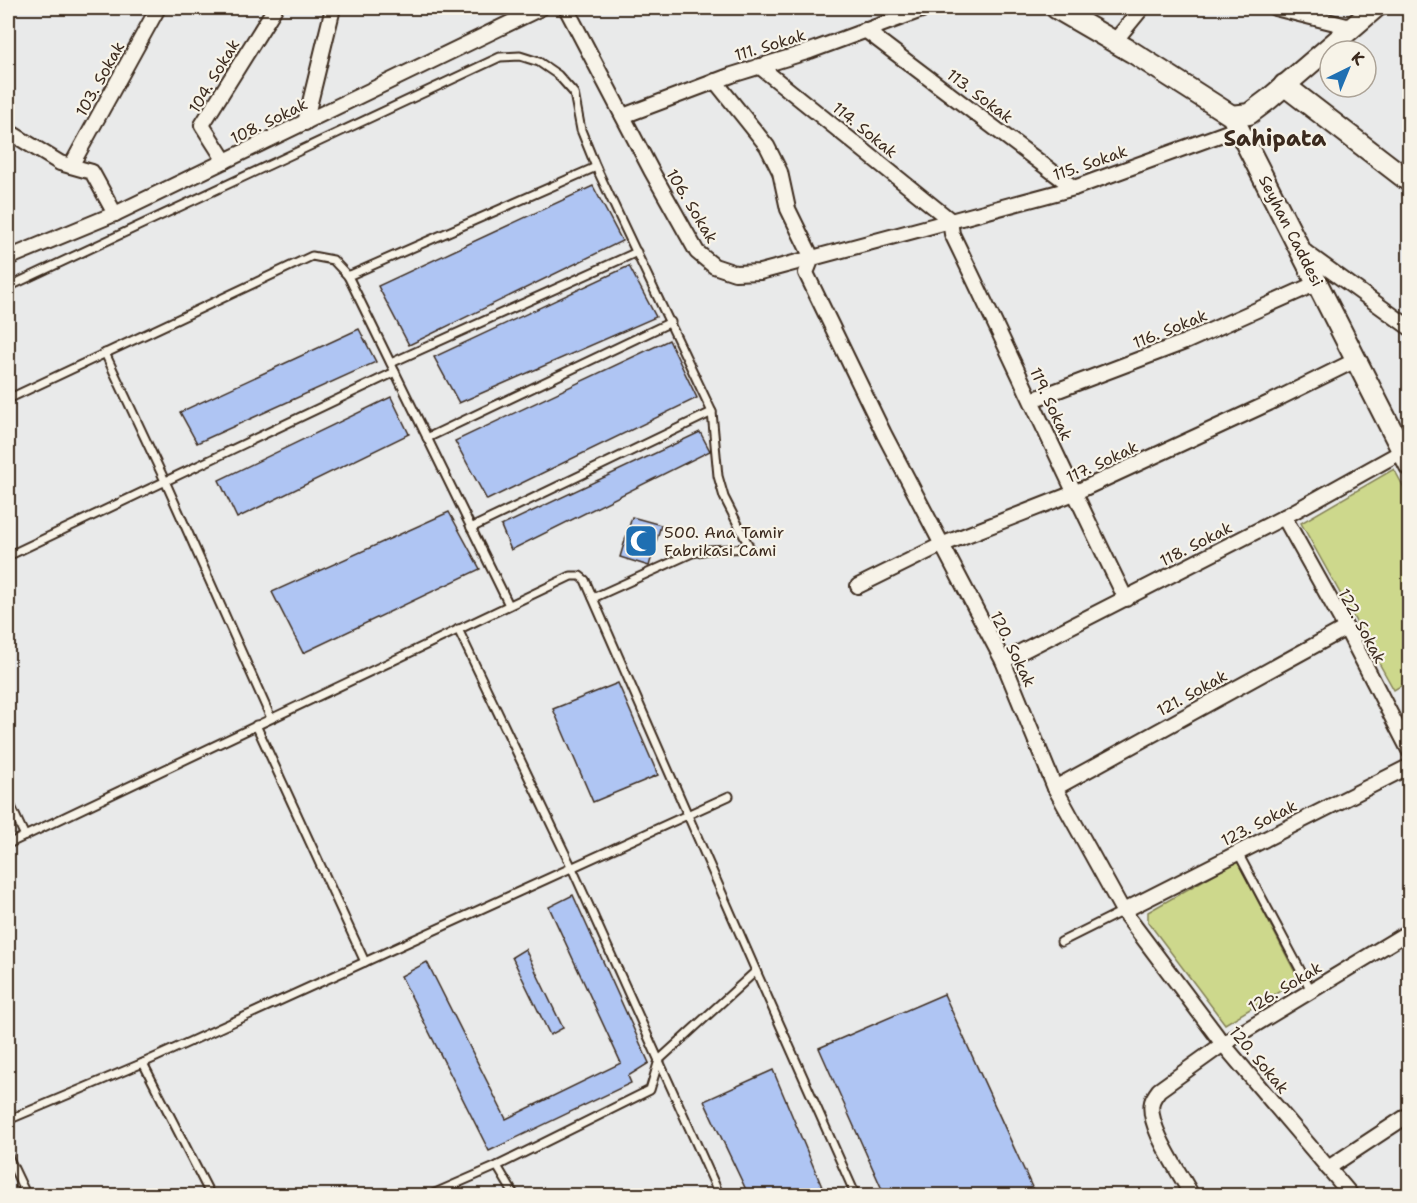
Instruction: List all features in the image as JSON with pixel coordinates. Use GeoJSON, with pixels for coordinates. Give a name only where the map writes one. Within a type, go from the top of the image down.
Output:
{"type":"FeatureCollection","features":[{"type":"Feature","properties":{"kind":"main road"},"geometry":{"type":"LineString","coordinates":[[1056,8],[1114,42],[1236,122],[1249,114],[1375,8]]}},
{"type":"Feature","properties":{"kind":"main road"},"geometry":{"type":"LineString","coordinates":[[1284,85],[1410,182]]}},
{"type":"Feature","properties":{"kind":"main road","name":"Seyhan Caddesi"},"geometry":{"type":"LineString","coordinates":[[1236,122],[1405,459]]}},
{"type":"Feature","properties":{"kind":"street","name":"103. Sokak"},"geometry":{"type":"LineString","coordinates":[[71,166],[158,8]]}},
{"type":"Feature","properties":{"kind":"street","name":"104. Sokak"},"geometry":{"type":"LineString","coordinates":[[225,161],[202,125],[274,8]]}},
{"type":"Feature","properties":{"kind":"street"},"geometry":{"type":"LineString","coordinates":[[304,123],[333,8]]}},
{"type":"Feature","properties":{"kind":"street","name":"108. Sokak"},"geometry":{"type":"LineString","coordinates":[[8,258],[115,214],[541,8]]}},
{"type":"Feature","properties":{"kind":"street","name":"106. Sokak"},"geometry":{"type":"LineString","coordinates":[[566,8],[697,252],[714,266],[735,273],[760,272],[950,220]]}},
{"type":"Feature","properties":{"kind":"street","name":"111. Sokak"},"geometry":{"type":"LineString","coordinates":[[623,117],[715,81],[810,51],[927,8]]}},
{"type":"Feature","properties":{"kind":"street"},"geometry":{"type":"LineString","coordinates":[[1114,42],[1142,8]]}},
{"type":"Feature","properties":{"kind":"street"},"geometry":{"type":"LineString","coordinates":[[1275,8],[1352,27]]}},
{"type":"Feature","properties":{"kind":"street","name":"113. Sokak"},"geometry":{"type":"LineString","coordinates":[[865,30],[1074,188]]}},
{"type":"Feature","properties":{"kind":"street","name":"114. Sokak"},"geometry":{"type":"LineString","coordinates":[[759,66],[950,220]]}},
{"type":"Feature","properties":{"kind":"street","name":"120. Sokak"},"geometry":{"type":"LineString","coordinates":[[715,81],[767,146],[780,172],[788,209],[812,258],[806,273],[884,434],[1003,661],[1055,788],[1124,911],[1223,1044],[1352,1196]]}},
{"type":"Feature","properties":{"kind":"street","name":"115. Sokak"},"geometry":{"type":"LineString","coordinates":[[950,220],[1074,188],[1236,122]]}},
{"type":"Feature","properties":{"kind":"street"},"geometry":{"type":"LineString","coordinates":[[8,131],[60,163],[92,172],[115,214]]}},
{"type":"Feature","properties":{"kind":"street","name":"119. Sokak"},"geometry":{"type":"LineString","coordinates":[[950,220],[952,234],[1126,599]]}},
{"type":"Feature","properties":{"kind":"street"},"geometry":{"type":"LineString","coordinates":[[1299,248],[1410,328]]}},
{"type":"Feature","properties":{"kind":"street","name":"116. Sokak"},"geometry":{"type":"LineString","coordinates":[[1032,400],[1185,342],[1317,283]]}},
{"type":"Feature","properties":{"kind":"street","name":"117. Sokak"},"geometry":{"type":"LineString","coordinates":[[858,586],[942,545],[1074,493],[1356,360]]}},
{"type":"Feature","properties":{"kind":"street","name":"118. Sokak"},"geometry":{"type":"LineString","coordinates":[[1003,661],[1284,517],[1405,459]]}},
{"type":"Feature","properties":{"kind":"street","name":"122. Sokak"},"geometry":{"type":"LineString","coordinates":[[1284,517],[1346,628],[1410,752]]}},
{"type":"Feature","properties":{"kind":"street","name":"121. Sokak"},"geometry":{"type":"LineString","coordinates":[[1055,788],[1346,628]]}},
{"type":"Feature","properties":{"kind":"street","name":"123. Sokak"},"geometry":{"type":"LineString","coordinates":[[1124,911],[1410,766]]}},
{"type":"Feature","properties":{"kind":"street","name":"126. Sokak"},"geometry":{"type":"LineString","coordinates":[[1192,1196],[1156,1130],[1151,1113],[1152,1101],[1159,1090],[1223,1044],[1410,932]]}},
{"type":"Feature","properties":{"kind":"street"},"geometry":{"type":"LineString","coordinates":[[1328,1168],[1410,1113]]}},
{"type":"Feature","properties":{"kind":"lane"},"geometry":{"type":"LineString","coordinates":[[8,287],[500,57],[520,56],[539,62],[558,75],[574,93],[581,130],[596,167],[712,412],[718,476],[724,497],[750,548],[692,553],[593,598]]}},
{"type":"Feature","properties":{"kind":"lane"},"geometry":{"type":"LineString","coordinates":[[348,276],[596,167]]}},
{"type":"Feature","properties":{"kind":"lane"},"geometry":{"type":"LineString","coordinates":[[391,363],[638,252]]}},
{"type":"Feature","properties":{"kind":"lane"},"geometry":{"type":"LineString","coordinates":[[8,399],[312,256],[333,260],[348,276],[508,605]]}},
{"type":"Feature","properties":{"kind":"lane"},"geometry":{"type":"LineString","coordinates":[[427,438],[671,322]]}},
{"type":"Feature","properties":{"kind":"lane"},"geometry":{"type":"LineString","coordinates":[[105,353],[271,718]]}},
{"type":"Feature","properties":{"kind":"lane"},"geometry":{"type":"LineString","coordinates":[[8,556],[395,372]]}},
{"type":"Feature","properties":{"kind":"lane"},"geometry":{"type":"LineString","coordinates":[[471,528],[712,412]]}},
{"type":"Feature","properties":{"kind":"lane"},"geometry":{"type":"LineString","coordinates":[[8,844],[508,605],[570,576],[580,576],[585,580],[856,1196]]}},
{"type":"Feature","properties":{"kind":"lane"},"geometry":{"type":"LineString","coordinates":[[458,629],[572,868],[720,1196]]}},
{"type":"Feature","properties":{"kind":"lane"},"geometry":{"type":"LineString","coordinates":[[256,725],[365,962]]}},
{"type":"Feature","properties":{"kind":"lane"},"geometry":{"type":"LineString","coordinates":[[8,1120],[143,1064],[729,796]]}},
{"type":"Feature","properties":{"kind":"lane"},"geometry":{"type":"LineString","coordinates":[[8,800],[26,836]]}},
{"type":"Feature","properties":{"kind":"lane"},"geometry":{"type":"LineString","coordinates":[[1238,853],[1311,990]]}},
{"type":"Feature","properties":{"kind":"lane"},"geometry":{"type":"LineString","coordinates":[[1061,942],[1124,911]]}},
{"type":"Feature","properties":{"kind":"lane"},"geometry":{"type":"LineString","coordinates":[[428,1196],[497,1166],[650,1090],[659,1060],[756,971]]}},
{"type":"Feature","properties":{"kind":"lane"},"geometry":{"type":"LineString","coordinates":[[143,1064],[211,1196]]}},
{"type":"Feature","properties":{"kind":"lane"},"geometry":{"type":"LineString","coordinates":[[8,1156],[27,1196]]}},
{"type":"Feature","properties":{"kind":"lane"},"geometry":{"type":"LineString","coordinates":[[497,1166],[515,1196]]}},
{"type":"Feature","properties":{"kind":"green space"},"geometry":{"type":"Polygon","coordinates":[[[1394,469],[1409,497],[1409,681],[1394,690],[1301,523],[1394,469]]]}},
{"type":"Feature","properties":{"kind":"green space"},"geometry":{"type":"Polygon","coordinates":[[[1237,861],[1299,980],[1225,1024],[1148,922],[1148,912],[1237,861]]]}},
{"type":"Feature","properties":{"kind":"building"},"geometry":{"type":"Polygon","coordinates":[[[593,186],[622,241],[409,345],[378,286],[593,186]]]}},
{"type":"Feature","properties":{"kind":"building"},"geometry":{"type":"Polygon","coordinates":[[[629,266],[656,317],[459,403],[434,357],[629,266]]]}},
{"type":"Feature","properties":{"kind":"building"},"geometry":{"type":"Polygon","coordinates":[[[359,329],[376,362],[197,443],[180,412],[359,329]]]}},
{"type":"Feature","properties":{"kind":"building"},"geometry":{"type":"Polygon","coordinates":[[[669,340],[697,398],[487,500],[455,441],[669,340]]]}},
{"type":"Feature","properties":{"kind":"building"},"geometry":{"type":"Polygon","coordinates":[[[391,397],[409,434],[237,518],[219,480],[391,397]]]}},
{"type":"Feature","properties":{"kind":"building"},"geometry":{"type":"Polygon","coordinates":[[[700,432],[710,451],[511,550],[501,526],[700,432]]]}},
{"type":"Feature","properties":{"kind":"building"},"geometry":{"type":"Polygon","coordinates":[[[449,512],[480,569],[303,653],[272,592],[449,512]]]}},
{"type":"Feature","properties":{"kind":"building","name":"500. Ana Tamir Fabrikasi Cami"},"geometry":{"type":"Polygon","coordinates":[[[632,517],[661,525],[649,566],[620,557],[632,517]]]}},
{"type":"Feature","properties":{"kind":"building"},"geometry":{"type":"Polygon","coordinates":[[[618,683],[658,775],[593,802],[553,709],[618,683]]]}},
{"type":"Feature","properties":{"kind":"building"},"geometry":{"type":"Polygon","coordinates":[[[573,895],[649,1063],[628,1076],[631,1083],[489,1151],[401,976],[427,962],[506,1119],[621,1063],[549,907],[573,895]]]}},
{"type":"Feature","properties":{"kind":"building"},"geometry":{"type":"Polygon","coordinates":[[[525,949],[563,1028],[550,1035],[512,957],[525,949]]]}},
{"type":"Feature","properties":{"kind":"building"},"geometry":{"type":"Polygon","coordinates":[[[944,994],[1036,1196],[885,1196],[819,1048],[944,994]]]}},
{"type":"Feature","properties":{"kind":"building"},"geometry":{"type":"Polygon","coordinates":[[[773,1070],[826,1196],[749,1196],[704,1101],[773,1070]]]}},
{"type":"Feature","properties":{"kind":"place","name":"500. Ana Tamir Fabrikasi Cami"},"geometry":{"type":"Point","coordinates":[641,541]}},
{"type":"Feature","properties":{"kind":"district","name":"Sahipata"},"geometry":{"type":"Point","coordinates":[1275,138]}}]}
